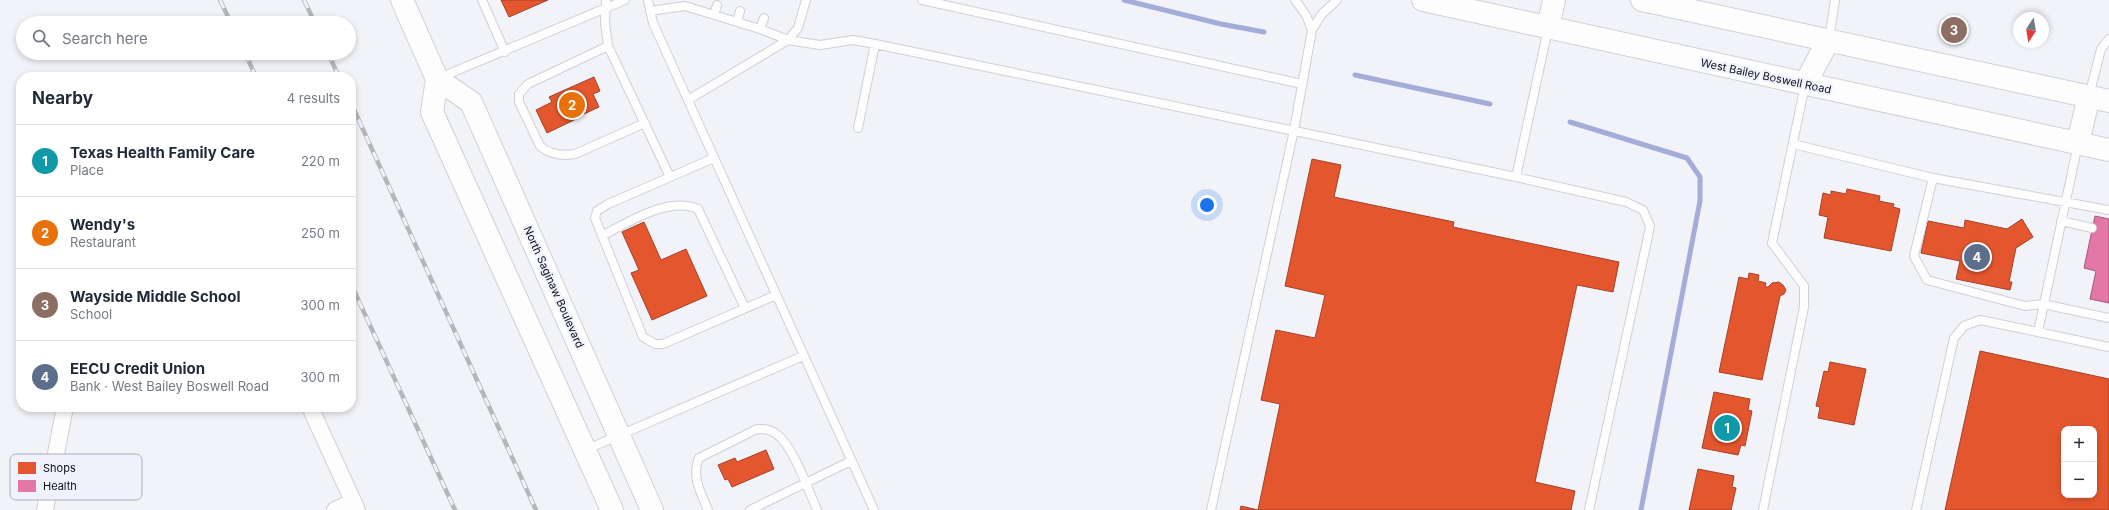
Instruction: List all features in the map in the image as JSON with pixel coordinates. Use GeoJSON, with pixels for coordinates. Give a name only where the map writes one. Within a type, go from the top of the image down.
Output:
{"type":"FeatureCollection","features":[{"type":"Feature","properties":{"kind":"main road"},"geometry":{"type":"LineString","coordinates":[[402,0],[437,79],[432,112],[612,510]]}},
{"type":"Feature","properties":{"kind":"main road","name":"West Bailey Boswell Road"},"geometry":{"type":"LineString","coordinates":[[1422,0],[2109,150]]}},
{"type":"Feature","properties":{"kind":"main road"},"geometry":{"type":"LineString","coordinates":[[1548,28],[1554,0]]}},
{"type":"Feature","properties":{"kind":"main road"},"geometry":{"type":"LineString","coordinates":[[1642,0],[2099,98],[2078,143]]}},
{"type":"Feature","properties":{"kind":"main road"},"geometry":{"type":"LineString","coordinates":[[1805,84],[1828,41]]}},
{"type":"Feature","properties":{"kind":"main road","name":"North Saginaw Boulevard"},"geometry":{"type":"LineString","coordinates":[[437,79],[471,102],[652,510]]}},
{"type":"Feature","properties":{"kind":"street"},"geometry":{"type":"LineString","coordinates":[[56,454],[64,412]]}},
{"type":"Feature","properties":{"kind":"street"},"geometry":{"type":"LineString","coordinates":[[312,412],[355,506],[335,510]]}},
{"type":"Feature","properties":{"kind":"street"},"geometry":{"type":"LineString","coordinates":[[45,510],[47,500]]}},
{"type":"Feature","properties":{"kind":"lane"},"geometry":{"type":"LineString","coordinates":[[482,0],[505,52]]}},
{"type":"Feature","properties":{"kind":"lane"},"geometry":{"type":"LineString","coordinates":[[437,79],[505,52],[606,4],[625,0]]}},
{"type":"Feature","properties":{"kind":"lane"},"geometry":{"type":"LineString","coordinates":[[648,0],[653,23],[874,510]]}},
{"type":"Feature","properties":{"kind":"lane"},"geometry":{"type":"LineString","coordinates":[[688,100],[788,40],[798,28],[806,0]]}},
{"type":"Feature","properties":{"kind":"lane"},"geometry":{"type":"LineString","coordinates":[[922,0],[1302,84]]}},
{"type":"Feature","properties":{"kind":"lane"},"geometry":{"type":"LineString","coordinates":[[1295,0],[1306,15],[1312,30]]}},
{"type":"Feature","properties":{"kind":"lane"},"geometry":{"type":"LineString","coordinates":[[1211,510],[1294,130],[1312,30],[1321,15],[1337,0]]}},
{"type":"Feature","properties":{"kind":"lane"},"geometry":{"type":"LineString","coordinates":[[1828,41],[1835,0]]}},
{"type":"Feature","properties":{"kind":"lane"},"geometry":{"type":"LineString","coordinates":[[650,11],[686,3],[714,15],[760,29],[788,40],[820,45],[852,40],[875,44],[1516,177],[1626,202],[1643,210],[1650,226],[1589,510]]}},
{"type":"Feature","properties":{"kind":"lane"},"geometry":{"type":"LineString","coordinates":[[606,4],[605,23],[608,46],[670,177]]}},
{"type":"Feature","properties":{"kind":"lane"},"geometry":{"type":"LineString","coordinates":[[714,15],[717,5]]}},
{"type":"Feature","properties":{"kind":"lane"},"geometry":{"type":"LineString","coordinates":[[737,22],[740,11]]}},
{"type":"Feature","properties":{"kind":"lane"},"geometry":{"type":"LineString","coordinates":[[760,29],[764,18]]}},
{"type":"Feature","properties":{"kind":"lane"},"geometry":{"type":"LineString","coordinates":[[1516,177],[1548,28]]}},
{"type":"Feature","properties":{"kind":"lane"},"geometry":{"type":"LineString","coordinates":[[2099,98],[2101,49],[2109,39]]}},
{"type":"Feature","properties":{"kind":"lane"},"geometry":{"type":"LineString","coordinates":[[858,128],[875,44]]}},
{"type":"Feature","properties":{"kind":"lane"},"geometry":{"type":"LineString","coordinates":[[608,46],[522,88],[519,94],[519,102],[540,146],[545,151],[565,156],[575,154],[645,123]]}},
{"type":"Feature","properties":{"kind":"lane"},"geometry":{"type":"LineString","coordinates":[[1763,510],[1804,307],[1804,286],[1772,243],[1805,84]]}},
{"type":"Feature","properties":{"kind":"lane"},"geometry":{"type":"LineString","coordinates":[[2038,332],[2060,221],[2078,143]]}},
{"type":"Feature","properties":{"kind":"lane"},"geometry":{"type":"LineString","coordinates":[[1793,144],[1933,178],[2065,200],[2109,210]]}},
{"type":"Feature","properties":{"kind":"lane"},"geometry":{"type":"LineString","coordinates":[[714,158],[608,204],[597,211],[595,218],[644,337],[649,341],[663,344],[776,295]]}},
{"type":"Feature","properties":{"kind":"lane"},"geometry":{"type":"LineString","coordinates":[[1933,178],[1914,256],[1927,280],[2025,306],[2043,304],[2109,318]]}},
{"type":"Feature","properties":{"kind":"lane"},"geometry":{"type":"LineString","coordinates":[[602,236],[643,214],[676,205],[691,206],[698,209],[745,308]]}},
{"type":"Feature","properties":{"kind":"lane"},"geometry":{"type":"LineString","coordinates":[[2060,221],[2092,228]]}},
{"type":"Feature","properties":{"kind":"lane"},"geometry":{"type":"LineString","coordinates":[[1916,510],[1954,338],[1964,326],[1980,320],[2109,347]]}},
{"type":"Feature","properties":{"kind":"lane"},"geometry":{"type":"LineString","coordinates":[[585,450],[803,356]]}},
{"type":"Feature","properties":{"kind":"lane"},"geometry":{"type":"LineString","coordinates":[[708,510],[696,483],[696,466],[699,458],[757,429],[768,429],[785,441],[807,484],[817,510]]}},
{"type":"Feature","properties":{"kind":"lane"},"geometry":{"type":"LineString","coordinates":[[750,510],[807,484],[851,461]]}},
{"type":"Feature","properties":{"kind":"building: Shops"},"geometry":{"type":"Polygon","coordinates":[[[501,0],[548,0],[509,17],[501,0]]]}},
{"type":"Feature","properties":{"kind":"building: Shops"},"geometry":{"type":"Polygon","coordinates":[[[594,77],[600,91],[593,94],[599,107],[584,114],[583,111],[572,116],[574,120],[547,133],[536,110],[552,102],[549,97],[594,77]]]}},
{"type":"Feature","properties":{"kind":"building: Shops"},"geometry":{"type":"Polygon","coordinates":[[[1312,159],[1341,165],[1334,197],[1454,222],[1453,227],[1619,262],[1613,292],[1577,285],[1535,482],[1575,491],[1571,510],[1258,510],[1280,404],[1261,400],[1276,330],[1315,338],[1325,295],[1285,286],[1312,159]]]}},
{"type":"Feature","properties":{"kind":"building: Shops"},"geometry":{"type":"Polygon","coordinates":[[[1847,189],[1880,196],[1879,201],[1894,204],[1893,207],[1900,209],[1891,251],[1824,238],[1828,217],[1819,215],[1823,193],[1831,195],[1831,191],[1846,194],[1847,189]]]}},
{"type":"Feature","properties":{"kind":"building: Shops"},"geometry":{"type":"Polygon","coordinates":[[[2022,219],[2033,237],[2016,248],[2009,282],[2012,282],[2010,290],[1956,279],[1960,261],[1921,253],[1928,221],[1964,228],[1965,220],[2007,229],[2022,219]]]}},
{"type":"Feature","properties":{"kind":"building: Shops"},"geometry":{"type":"Polygon","coordinates":[[[644,222],[661,260],[686,249],[707,296],[652,320],[631,273],[639,270],[622,232],[644,222]]]}},
{"type":"Feature","properties":{"kind":"building: Shops"},"geometry":{"type":"Polygon","coordinates":[[[1749,273],[1759,275],[1758,281],[1766,283],[1765,287],[1768,287],[1772,283],[1779,282],[1786,290],[1784,294],[1780,296],[1762,380],[1719,372],[1739,277],[1748,279],[1749,273]]]}},
{"type":"Feature","properties":{"kind":"building: Shops"},"geometry":{"type":"Polygon","coordinates":[[[1980,351],[2109,379],[2109,510],[1945,510],[1980,351]]]}},
{"type":"Feature","properties":{"kind":"building: Shops"},"geometry":{"type":"Polygon","coordinates":[[[1830,362],[1866,369],[1854,425],[1818,418],[1820,407],[1816,406],[1824,371],[1828,372],[1830,362]]]}},
{"type":"Feature","properties":{"kind":"building: Shops"},"geometry":{"type":"Polygon","coordinates":[[[1714,392],[1750,399],[1748,410],[1752,411],[1745,446],[1741,445],[1738,455],[1702,448],[1714,392]]]}},
{"type":"Feature","properties":{"kind":"building: Shops"},"geometry":{"type":"Polygon","coordinates":[[[766,450],[774,469],[732,487],[728,479],[725,480],[718,465],[735,458],[737,462],[766,450]]]}},
{"type":"Feature","properties":{"kind":"building: Shops"},"geometry":{"type":"Polygon","coordinates":[[[1698,469],[1734,476],[1732,487],[1736,488],[1731,510],[1689,510],[1698,469]]]}},
{"type":"Feature","properties":{"kind":"building: Shops"},"geometry":{"type":"Polygon","coordinates":[[[1241,506],[1258,510],[1240,510],[1241,506]]]}},
{"type":"Feature","properties":{"kind":"building: Health"},"geometry":{"type":"Polygon","coordinates":[[[2095,216],[2109,219],[2109,303],[2090,299],[2096,271],[2084,268],[2095,216]]]}},
{"type":"Feature","properties":{"kind":"waterway"},"geometry":{"type":"LineString","coordinates":[[1124,0],[1221,24],[1264,32]]}},
{"type":"Feature","properties":{"kind":"waterway"},"geometry":{"type":"LineString","coordinates":[[1355,75],[1490,104]]}},
{"type":"Feature","properties":{"kind":"waterway"},"geometry":{"type":"LineString","coordinates":[[1570,122],[1687,158],[1700,177],[1700,201],[1641,510]]}},
{"type":"Feature","properties":{"kind":"railway"},"geometry":{"type":"LineString","coordinates":[[220,0],[228,16]]}},
{"type":"Feature","properties":{"kind":"railway"},"geometry":{"type":"LineString","coordinates":[[304,0],[312,16]]}},
{"type":"Feature","properties":{"kind":"railway"},"geometry":{"type":"LineString","coordinates":[[248,60],[254,72]]}},
{"type":"Feature","properties":{"kind":"railway"},"geometry":{"type":"LineString","coordinates":[[331,60],[337,72]]}},
{"type":"Feature","properties":{"kind":"railway"},"geometry":{"type":"LineString","coordinates":[[356,114],[536,510]]}},
{"type":"Feature","properties":{"kind":"railway"},"geometry":{"type":"LineString","coordinates":[[356,295],[455,510]]}},
{"type":"Feature","properties":{"kind":"place","name":"Wayside Middle School"},"geometry":{"type":"Point","coordinates":[1954,30]}},
{"type":"Feature","properties":{"kind":"place","name":"Wendy's"},"geometry":{"type":"Point","coordinates":[572,105]}},
{"type":"Feature","properties":{"kind":"place","name":"EECU Credit Union"},"geometry":{"type":"Point","coordinates":[1977,257]}},
{"type":"Feature","properties":{"kind":"place","name":"Texas Health Family Care"},"geometry":{"type":"Point","coordinates":[1727,428]}}]}
